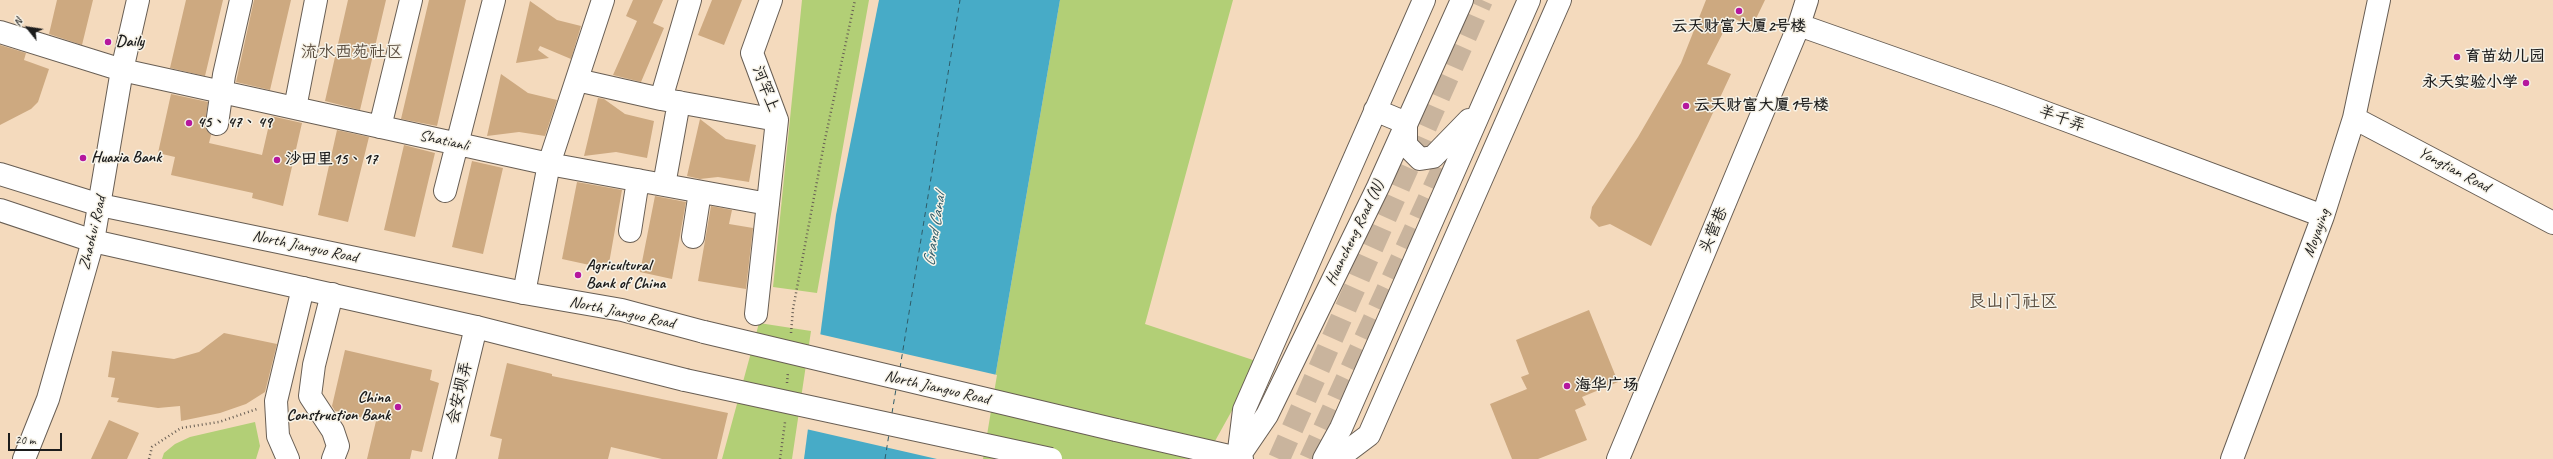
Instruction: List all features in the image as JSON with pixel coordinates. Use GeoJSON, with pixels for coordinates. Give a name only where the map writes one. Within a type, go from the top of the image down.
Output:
{"type":"FeatureCollection","features":[{"type":"Feature","properties":{"kind":"main road","name":"Zhaohui Road"},"geometry":{"type":"LineString","coordinates":[[24,459],[48,399],[93,241],[122,70],[138,0]]}},
{"type":"Feature","properties":{"kind":"main road"},"geometry":{"type":"LineString","coordinates":[[217,124],[222,92],[242,0]]}},
{"type":"Feature","properties":{"kind":"main road"},"geometry":{"type":"LineString","coordinates":[[295,108],[316,0]]}},
{"type":"Feature","properties":{"kind":"main road"},"geometry":{"type":"LineString","coordinates":[[380,127],[411,0]]}},
{"type":"Feature","properties":{"kind":"main road"},"geometry":{"type":"LineString","coordinates":[[445,191],[494,0]]}},
{"type":"Feature","properties":{"kind":"main road"},"geometry":{"type":"LineString","coordinates":[[664,185],[670,101],[690,0]]}},
{"type":"Feature","properties":{"kind":"main road","name":"河罕上"},"geometry":{"type":"LineString","coordinates":[[756,314],[777,120],[752,54],[771,0]]}},
{"type":"Feature","properties":{"kind":"main road"},"geometry":{"type":"LineString","coordinates":[[1239,459],[1244,410],[1424,0]]}},
{"type":"Feature","properties":{"kind":"main road","name":"Huancheng Road (N)"},"geometry":{"type":"LineString","coordinates":[[1239,459],[1267,415],[1406,123],[1462,0]]}},
{"type":"Feature","properties":{"kind":"main road"},"geometry":{"type":"LineString","coordinates":[[1324,459],[1341,428],[1529,0]]}},
{"type":"Feature","properties":{"kind":"main road"},"geometry":{"type":"LineString","coordinates":[[1337,459],[1369,434],[1560,0]]}},
{"type":"Feature","properties":{"kind":"main road","name":"头营巷"},"geometry":{"type":"LineString","coordinates":[[1618,459],[1799,25],[1807,0]]}},
{"type":"Feature","properties":{"kind":"main road","name":"Moyaying"},"geometry":{"type":"LineString","coordinates":[[2232,459],[2323,216],[2354,118],[2379,0]]}},
{"type":"Feature","properties":{"kind":"main road"},"geometry":{"type":"LineString","coordinates":[[524,293],[549,164],[577,80],[599,1]]}},
{"type":"Feature","properties":{"kind":"main road","name":"羊千弄"},"geometry":{"type":"LineString","coordinates":[[1799,25],[2008,99],[2323,216]]}},
{"type":"Feature","properties":{"kind":"main road","name":"Shatianli"},"geometry":{"type":"LineString","coordinates":[[0,32],[122,70],[549,164],[768,204]]}},
{"type":"Feature","properties":{"kind":"main road"},"geometry":{"type":"LineString","coordinates":[[577,80],[670,101],[777,120]]}},
{"type":"Feature","properties":{"kind":"main road"},"geometry":{"type":"LineString","coordinates":[[1375,110],[1406,123],[1406,145],[1420,159],[1434,157],[1483,104]]}},
{"type":"Feature","properties":{"kind":"main road","name":"Yongtian Road"},"geometry":{"type":"LineString","coordinates":[[2354,118],[2553,222]]}},
{"type":"Feature","properties":{"kind":"main road","name":"North Jianguo Road"},"geometry":{"type":"LineString","coordinates":[[0,174],[100,205],[524,293],[622,310],[704,332],[1239,459]]}},
{"type":"Feature","properties":{"kind":"main road"},"geometry":{"type":"LineString","coordinates":[[630,231],[638,180]]}},
{"type":"Feature","properties":{"kind":"main road"},"geometry":{"type":"LineString","coordinates":[[693,237],[700,192]]}},
{"type":"Feature","properties":{"kind":"main road"},"geometry":{"type":"LineString","coordinates":[[0,210],[93,241],[476,327],[685,380],[1051,459]]}},
{"type":"Feature","properties":{"kind":"main road"},"geometry":{"type":"LineString","coordinates":[[288,459],[278,436],[276,401],[303,288]]}},
{"type":"Feature","properties":{"kind":"main road"},"geometry":{"type":"LineString","coordinates":[[332,294],[314,365],[310,396],[334,431],[338,446],[333,459]]}},
{"type":"Feature","properties":{"kind":"main road","name":"会安坝弄"},"geometry":{"type":"LineString","coordinates":[[444,459],[476,327]]}},
{"type":"Feature","properties":{"kind":"path"},"geometry":{"type":"LineString","coordinates":[[790,340],[794,302],[824,144],[855,0]]}},
{"type":"Feature","properties":{"kind":"path"},"geometry":{"type":"LineString","coordinates":[[787,387],[789,364]]}},
{"type":"Feature","properties":{"kind":"path"},"geometry":{"type":"LineString","coordinates":[[149,459],[152,447],[181,428],[219,422],[276,401]]}},
{"type":"Feature","properties":{"kind":"path"},"geometry":{"type":"LineString","coordinates":[[780,459],[785,418]]}},
{"type":"Feature","properties":{"kind":"green space"},"geometry":{"type":"Polygon","coordinates":[[[802,0],[869,0],[817,293],[773,287],[802,0]]]}},
{"type":"Feature","properties":{"kind":"green space"},"geometry":{"type":"Polygon","coordinates":[[[1060,0],[1233,0],[1145,324],[1259,362],[1205,459],[981,459],[1060,0]]]}},
{"type":"Feature","properties":{"kind":"green space"},"geometry":{"type":"Polygon","coordinates":[[[759,323],[811,331],[792,459],[722,459],[759,323]]]}},
{"type":"Feature","properties":{"kind":"green space"},"geometry":{"type":"Polygon","coordinates":[[[255,422],[260,446],[256,459],[162,459],[164,453],[175,444],[190,437],[255,422]]]}},
{"type":"Feature","properties":{"kind":"water","name":"Grand Canal"},"geometry":{"type":"Polygon","coordinates":[[[879,0],[1060,0],[981,459],[804,459],[836,215],[879,0]]]}},
{"type":"Feature","properties":{"kind":"pier"},"geometry":{"type":"Polygon","coordinates":[[[819,334],[997,375],[983,459],[937,459],[806,429],[819,334]]]}},
{"type":"Feature","properties":{"kind":"building"},"geometry":{"type":"Polygon","coordinates":[[[57,0],[93,0],[82,45],[49,34],[57,0]]]}},
{"type":"Feature","properties":{"kind":"building"},"geometry":{"type":"Polygon","coordinates":[[[186,0],[223,0],[205,76],[170,68],[186,0]]]}},
{"type":"Feature","properties":{"kind":"building"},"geometry":{"type":"Polygon","coordinates":[[[254,0],[291,0],[270,90],[236,82],[254,0]]]}},
{"type":"Feature","properties":{"kind":"building"},"geometry":{"type":"Polygon","coordinates":[[[348,0],[386,0],[360,110],[325,101],[348,0]]]}},
{"type":"Feature","properties":{"kind":"building"},"geometry":{"type":"Polygon","coordinates":[[[429,0],[466,0],[437,126],[401,119],[429,0]]]}},
{"type":"Feature","properties":{"kind":"building"},"geometry":{"type":"Polygon","coordinates":[[[633,0],[663,0],[653,23],[664,28],[641,82],[613,75],[637,21],[626,16],[633,0]]]}},
{"type":"Feature","properties":{"kind":"building"},"geometry":{"type":"Polygon","coordinates":[[[712,0],[742,0],[724,45],[698,35],[712,0]]]}},
{"type":"Feature","properties":{"kind":"building","name":"云天财富大厦1号楼"},"geometry":{"type":"Polygon","coordinates":[[[1706,0],[1765,0],[1752,27],[1731,17],[1707,64],[1731,74],[1651,246],[1610,224],[1599,227],[1590,218],[1592,207],[1638,137],[1681,63],[1706,0]]]}},
{"type":"Feature","properties":{"kind":"building"},"geometry":{"type":"Polygon","coordinates":[[[530,1],[557,20],[581,26],[571,59],[540,46],[538,50],[549,58],[516,63],[530,1]]]}},
{"type":"Feature","properties":{"kind":"building"},"geometry":{"type":"Polygon","coordinates":[[[0,45],[26,53],[24,60],[49,69],[38,102],[31,109],[0,125],[0,45]]]}},
{"type":"Feature","properties":{"kind":"building"},"geometry":{"type":"Polygon","coordinates":[[[501,74],[528,93],[557,100],[545,136],[519,132],[487,136],[501,74]]]}},
{"type":"Feature","properties":{"kind":"building"},"geometry":{"type":"Polygon","coordinates":[[[171,94],[208,102],[205,123],[206,129],[211,135],[209,143],[262,155],[271,116],[302,123],[283,206],[252,198],[253,193],[171,175],[175,157],[158,153],[171,94]]]}},
{"type":"Feature","properties":{"kind":"building"},"geometry":{"type":"Polygon","coordinates":[[[598,98],[604,99],[625,114],[654,121],[647,158],[616,152],[584,156],[598,98]]]}},
{"type":"Feature","properties":{"kind":"building"},"geometry":{"type":"Polygon","coordinates":[[[700,119],[726,139],[756,145],[749,182],[718,177],[700,179],[687,176],[700,119]]]}},
{"type":"Feature","properties":{"kind":"building"},"geometry":{"type":"Polygon","coordinates":[[[337,130],[369,137],[348,222],[318,215],[337,130]]]}},
{"type":"Feature","properties":{"kind":"building"},"geometry":{"type":"Polygon","coordinates":[[[404,145],[435,153],[415,237],[384,230],[404,145]]]}},
{"type":"Feature","properties":{"kind":"building"},"geometry":{"type":"Polygon","coordinates":[[[472,161],[503,168],[483,254],[452,247],[472,161]]]}},
{"type":"Feature","properties":{"kind":"building"},"geometry":{"type":"Polygon","coordinates":[[[577,182],[622,190],[608,269],[562,259],[577,182]]]}},
{"type":"Feature","properties":{"kind":"building"},"geometry":{"type":"Polygon","coordinates":[[[655,196],[686,202],[672,279],[640,272],[655,196]]]}},
{"type":"Feature","properties":{"kind":"building"},"geometry":{"type":"Polygon","coordinates":[[[711,206],[732,210],[729,224],[753,228],[746,289],[698,281],[711,206]]]}},
{"type":"Feature","properties":{"kind":"building","name":"海华广场"},"geometry":{"type":"Polygon","coordinates":[[[1589,310],[1618,382],[1582,397],[1586,405],[1575,410],[1587,440],[1538,459],[1512,459],[1490,404],[1527,389],[1521,377],[1529,374],[1516,340],[1589,310]]]}},
{"type":"Feature","properties":{"kind":"building"},"geometry":{"type":"Polygon","coordinates":[[[224,333],[277,344],[265,392],[246,404],[220,413],[181,421],[180,406],[158,408],[117,402],[119,398],[111,397],[115,378],[108,377],[112,351],[174,359],[199,352],[224,333]]]}},
{"type":"Feature","properties":{"kind":"building"},"geometry":{"type":"Polygon","coordinates":[[[345,350],[432,370],[430,380],[439,383],[422,452],[412,450],[410,459],[367,459],[376,421],[335,411],[332,406],[345,350]]]}},
{"type":"Feature","properties":{"kind":"building"},"geometry":{"type":"Polygon","coordinates":[[[507,363],[552,374],[552,376],[728,413],[717,459],[662,459],[611,447],[608,459],[498,459],[502,439],[490,436],[507,363]]]}},
{"type":"Feature","properties":{"kind":"building"},"geometry":{"type":"Polygon","coordinates":[[[109,420],[139,433],[127,459],[91,459],[109,420]]]}},
{"type":"Feature","properties":{"kind":"ferry route"},"geometry":{"type":"LineString","coordinates":[[900,368],[960,0]]}},
{"type":"Feature","properties":{"kind":"ferry route"},"geometry":{"type":"LineString","coordinates":[[892,413],[896,389]]}},
{"type":"Feature","properties":{"kind":"ferry route"},"geometry":{"type":"LineString","coordinates":[[885,459],[889,434]]}},
{"type":"Feature","properties":{"kind":"tunnel"},"geometry":{"type":"LineString","coordinates":[[1279,459],[1482,0]]}},
{"type":"Feature","properties":{"kind":"tunnel"},"geometry":{"type":"LineString","coordinates":[[1310,459],[1460,130]]}},
{"type":"Feature","properties":{"kind":"place","name":"云天财富大厦2号楼"},"geometry":{"type":"Point","coordinates":[1739,11]}},
{"type":"Feature","properties":{"kind":"place","name":"Daily"},"geometry":{"type":"Point","coordinates":[108,42]}},
{"type":"Feature","properties":{"kind":"place","name":"育苗幼儿园"},"geometry":{"type":"Point","coordinates":[2457,57]}},
{"type":"Feature","properties":{"kind":"place","name":"永天实验小学"},"geometry":{"type":"Point","coordinates":[2526,83]}},
{"type":"Feature","properties":{"kind":"place","name":"云天财富大厦1号楼"},"geometry":{"type":"Point","coordinates":[1686,106]}},
{"type":"Feature","properties":{"kind":"place","name":"45、47、49"},"geometry":{"type":"Point","coordinates":[189,123]}},
{"type":"Feature","properties":{"kind":"place","name":"Huaxia Bank"},"geometry":{"type":"Point","coordinates":[83,158]}},
{"type":"Feature","properties":{"kind":"place","name":"沙田里15、17"},"geometry":{"type":"Point","coordinates":[277,160]}},
{"type":"Feature","properties":{"kind":"place","name":"Agricultural Bank of China"},"geometry":{"type":"Point","coordinates":[578,275]}},
{"type":"Feature","properties":{"kind":"place","name":"海华广场"},"geometry":{"type":"Point","coordinates":[1567,386]}},
{"type":"Feature","properties":{"kind":"place","name":"China Construction Bank"},"geometry":{"type":"Point","coordinates":[398,407]}},
{"type":"Feature","properties":{"kind":"district","name":"流水西苑社区"},"geometry":{"type":"Point","coordinates":[352,53]}},
{"type":"Feature","properties":{"kind":"district","name":"艮山门社区"},"geometry":{"type":"Point","coordinates":[2013,302]}}]}
